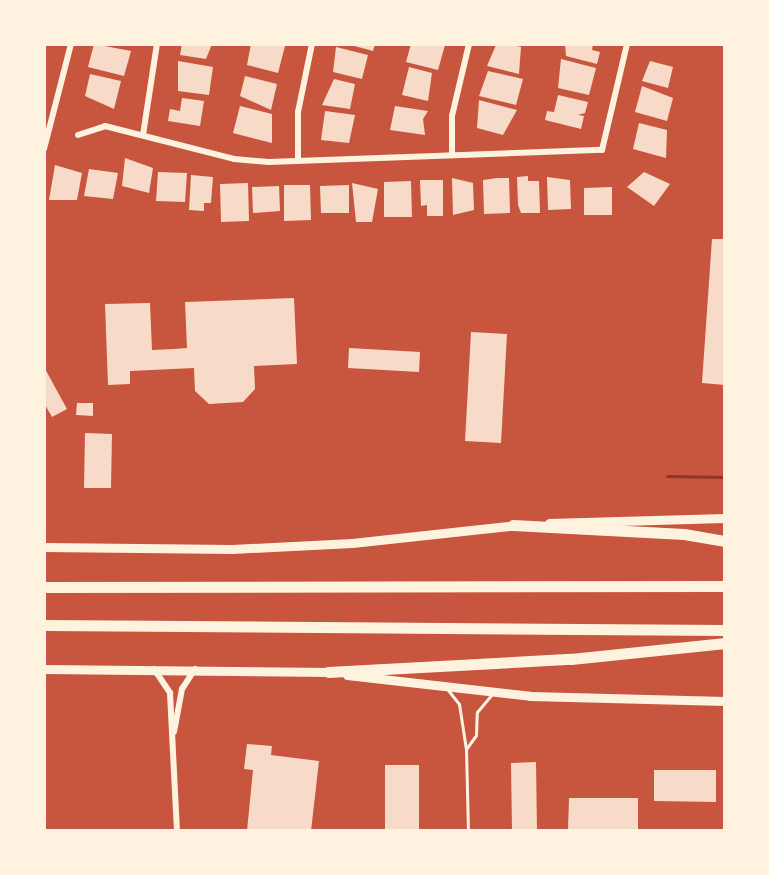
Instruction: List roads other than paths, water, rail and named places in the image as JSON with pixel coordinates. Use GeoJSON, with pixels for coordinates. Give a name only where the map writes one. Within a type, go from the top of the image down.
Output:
{"type":"FeatureCollection","features":[{"type":"Feature","properties":{"kind":"highway"},"geometry":{"type":"LineString","coordinates":[[513,525],[684,534],[725,541]]}},
{"type":"Feature","properties":{"kind":"highway"},"geometry":{"type":"LineString","coordinates":[[44,587],[725,586]]}},
{"type":"Feature","properties":{"kind":"highway"},"geometry":{"type":"LineString","coordinates":[[44,625],[725,630]]}},
{"type":"Feature","properties":{"kind":"highway"},"geometry":{"type":"LineString","coordinates":[[328,672],[571,659],[725,643]]}},
{"type":"Feature","properties":{"kind":"main road"},"geometry":{"type":"LineString","coordinates":[[44,547],[247,548],[513,525],[725,518]]}},
{"type":"Feature","properties":{"kind":"main road"},"geometry":{"type":"LineString","coordinates":[[44,669],[328,672],[493,694],[725,701]]}},
{"type":"Feature","properties":{"kind":"street"},"geometry":{"type":"LineString","coordinates":[[44,149],[71,44]]}},
{"type":"Feature","properties":{"kind":"street"},"geometry":{"type":"LineString","coordinates":[[143,135],[157,44]]}},
{"type":"Feature","properties":{"kind":"street"},"geometry":{"type":"LineString","coordinates":[[298,161],[298,112],[312,44]]}},
{"type":"Feature","properties":{"kind":"street"},"geometry":{"type":"LineString","coordinates":[[452,155],[452,116],[469,44]]}},
{"type":"Feature","properties":{"kind":"street"},"geometry":{"type":"LineString","coordinates":[[78,135],[105,126],[234,159],[298,161],[602,150],[627,44]]}},
{"type":"Feature","properties":{"kind":"street"},"geometry":{"type":"LineString","coordinates":[[153,669],[170,693],[177,831]]}},
{"type":"Feature","properties":{"kind":"street"},"geometry":{"type":"LineString","coordinates":[[174,732],[182,689],[195,669]]}},
{"type":"Feature","properties":{"kind":"lane"},"geometry":{"type":"LineString","coordinates":[[448,690],[459,704],[466,749],[468,831]]}},
{"type":"Feature","properties":{"kind":"lane"},"geometry":{"type":"LineString","coordinates":[[466,749],[476,735],[477,712],[493,694]]}},
{"type":"Feature","properties":{"kind":"lane"},"geometry":{"type":"LineString","coordinates":[[714,700],[725,707]]}},
{"type":"Feature","properties":{"kind":"waterway"},"geometry":{"type":"LineString","coordinates":[[667,476],[725,477]]}}]}
